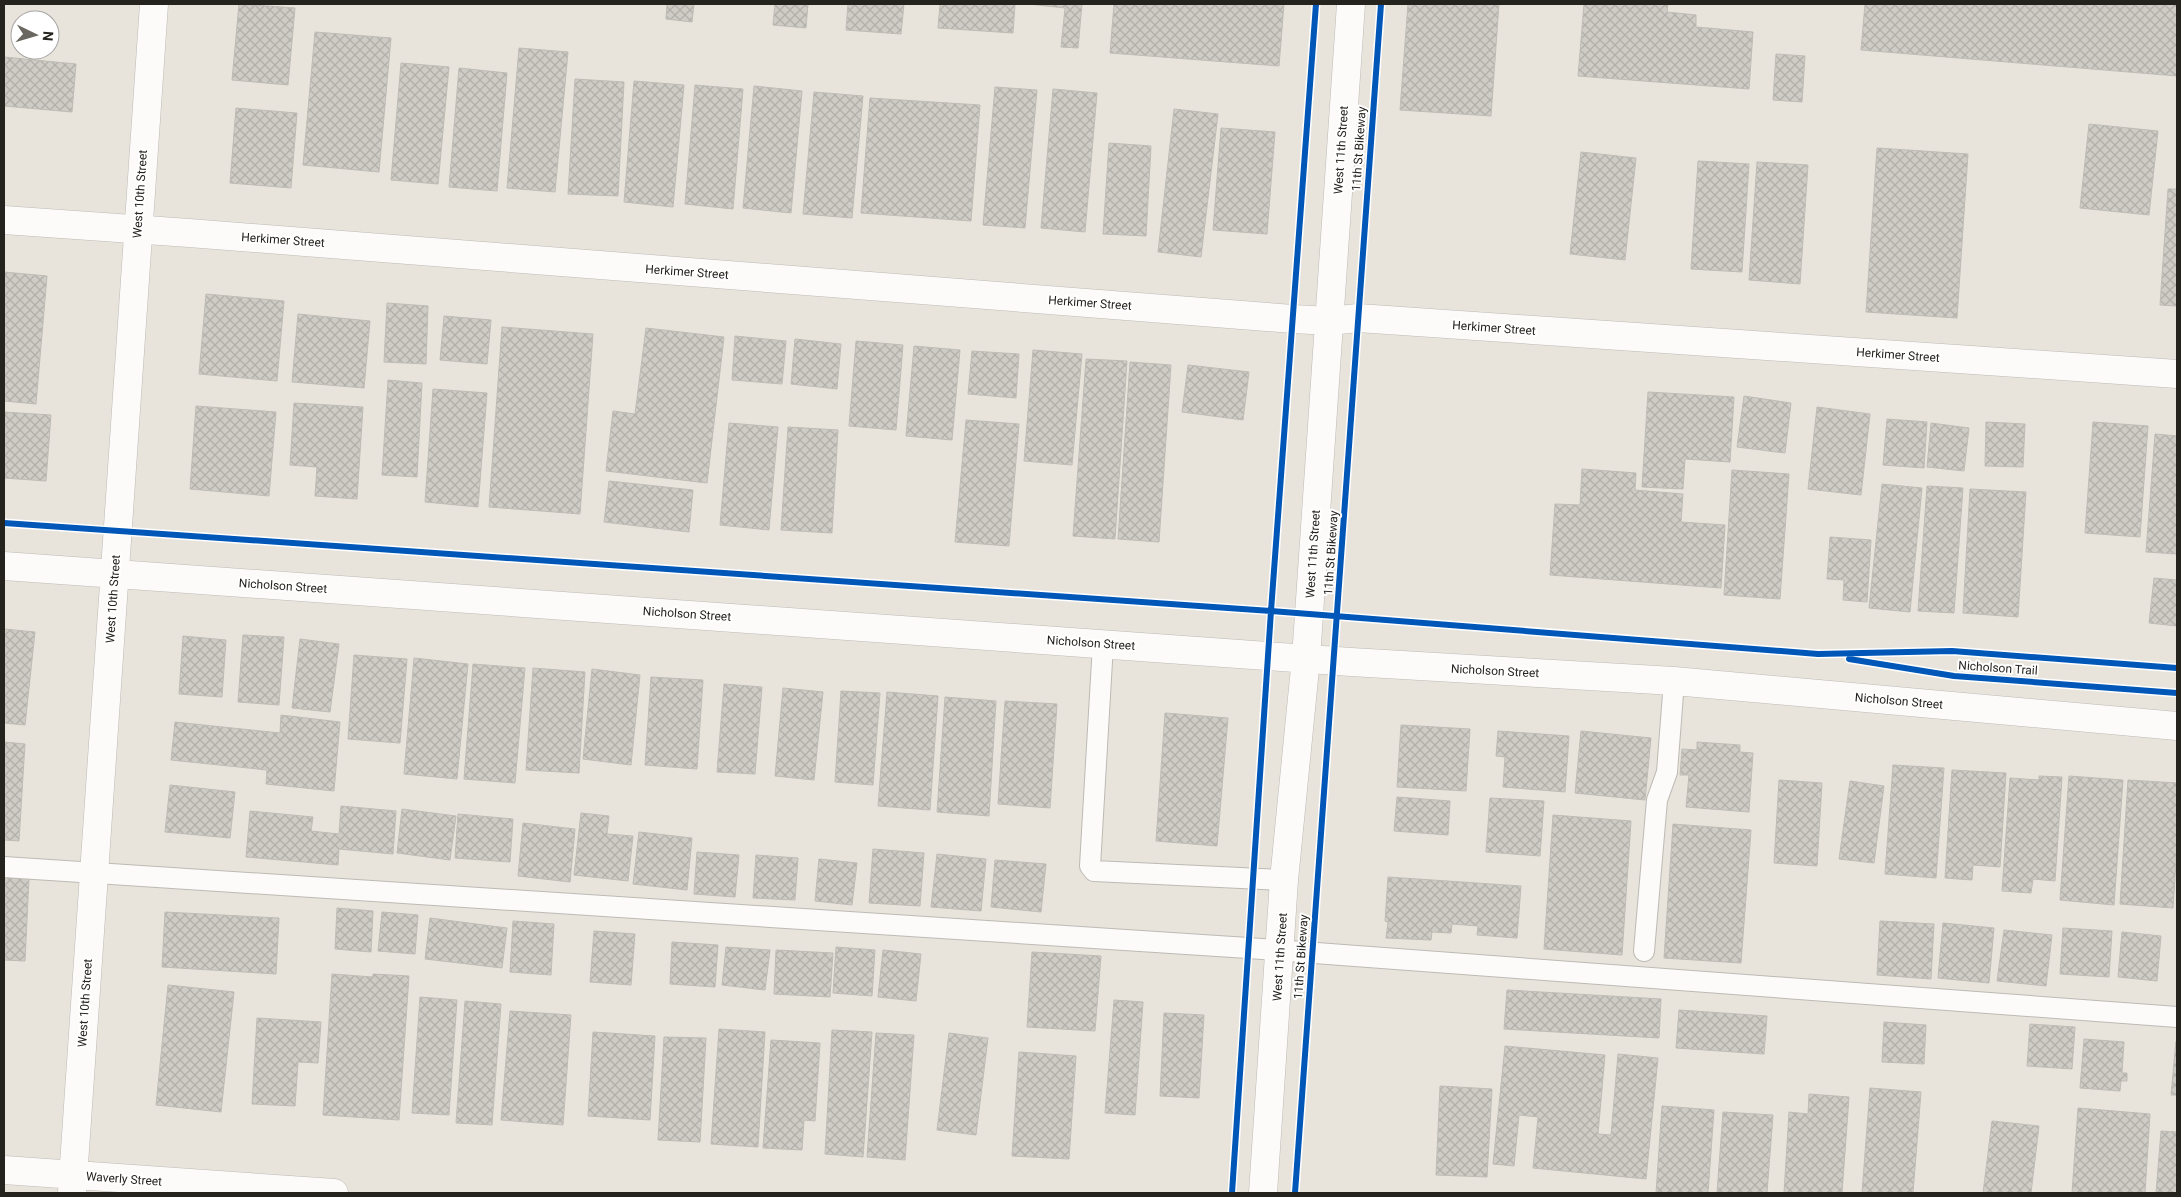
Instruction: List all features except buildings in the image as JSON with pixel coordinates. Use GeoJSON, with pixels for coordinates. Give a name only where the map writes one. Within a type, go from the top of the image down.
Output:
{"type":"FeatureCollection","features":[{"type":"Feature","properties":{"kind":"street","name":"West 10th Street"},"geometry":{"type":"LineString","coordinates":[[72,1184],[154,4]]}},
{"type":"Feature","properties":{"kind":"street","name":"West 11th Street"},"geometry":{"type":"LineString","coordinates":[[1263,1193],[1284,880],[1306,658],[1351,4]]}},
{"type":"Feature","properties":{"kind":"street","name":"Herkimer Street"},"geometry":{"type":"LineString","coordinates":[[4,220],[1330,321],[1358,318],[2177,374]]}},
{"type":"Feature","properties":{"kind":"street","name":"Nicholson Street"},"geometry":{"type":"LineString","coordinates":[[4,566],[1306,658],[1674,681],[2177,726]]}},
{"type":"Feature","properties":{"kind":"street","name":"Waverly Street"},"geometry":{"type":"LineString","coordinates":[[4,1170],[72,1184],[334,1193]]}},
{"type":"Feature","properties":{"kind":"lane"},"geometry":{"type":"LineString","coordinates":[[1103,644],[1090,866],[1094,871],[1284,880]]}},
{"type":"Feature","properties":{"kind":"lane"},"geometry":{"type":"LineString","coordinates":[[1644,951],[1657,800],[1667,772],[1674,681]]}},
{"type":"Feature","properties":{"kind":"lane"},"geometry":{"type":"LineString","coordinates":[[4,867],[1280,950],[2177,1017]]}},
{"type":"Feature","properties":{"kind":"cycle path"},"geometry":{"type":"LineString","coordinates":[[1232,1193],[1271,611],[1316,4]]}},
{"type":"Feature","properties":{"kind":"cycle path","name":"11th St Bikeway"},"geometry":{"type":"LineString","coordinates":[[1295,1193],[1381,4]]}},
{"type":"Feature","properties":{"kind":"cycle path","name":"Nicholson Trail"},"geometry":{"type":"LineString","coordinates":[[4,523],[1271,611],[1818,654],[1952,651],[2177,668]]}},
{"type":"Feature","properties":{"kind":"cycle path","name":"Nicholson Trail"},"geometry":{"type":"LineString","coordinates":[[1849,659],[1954,676],[2177,693]]}}]}
